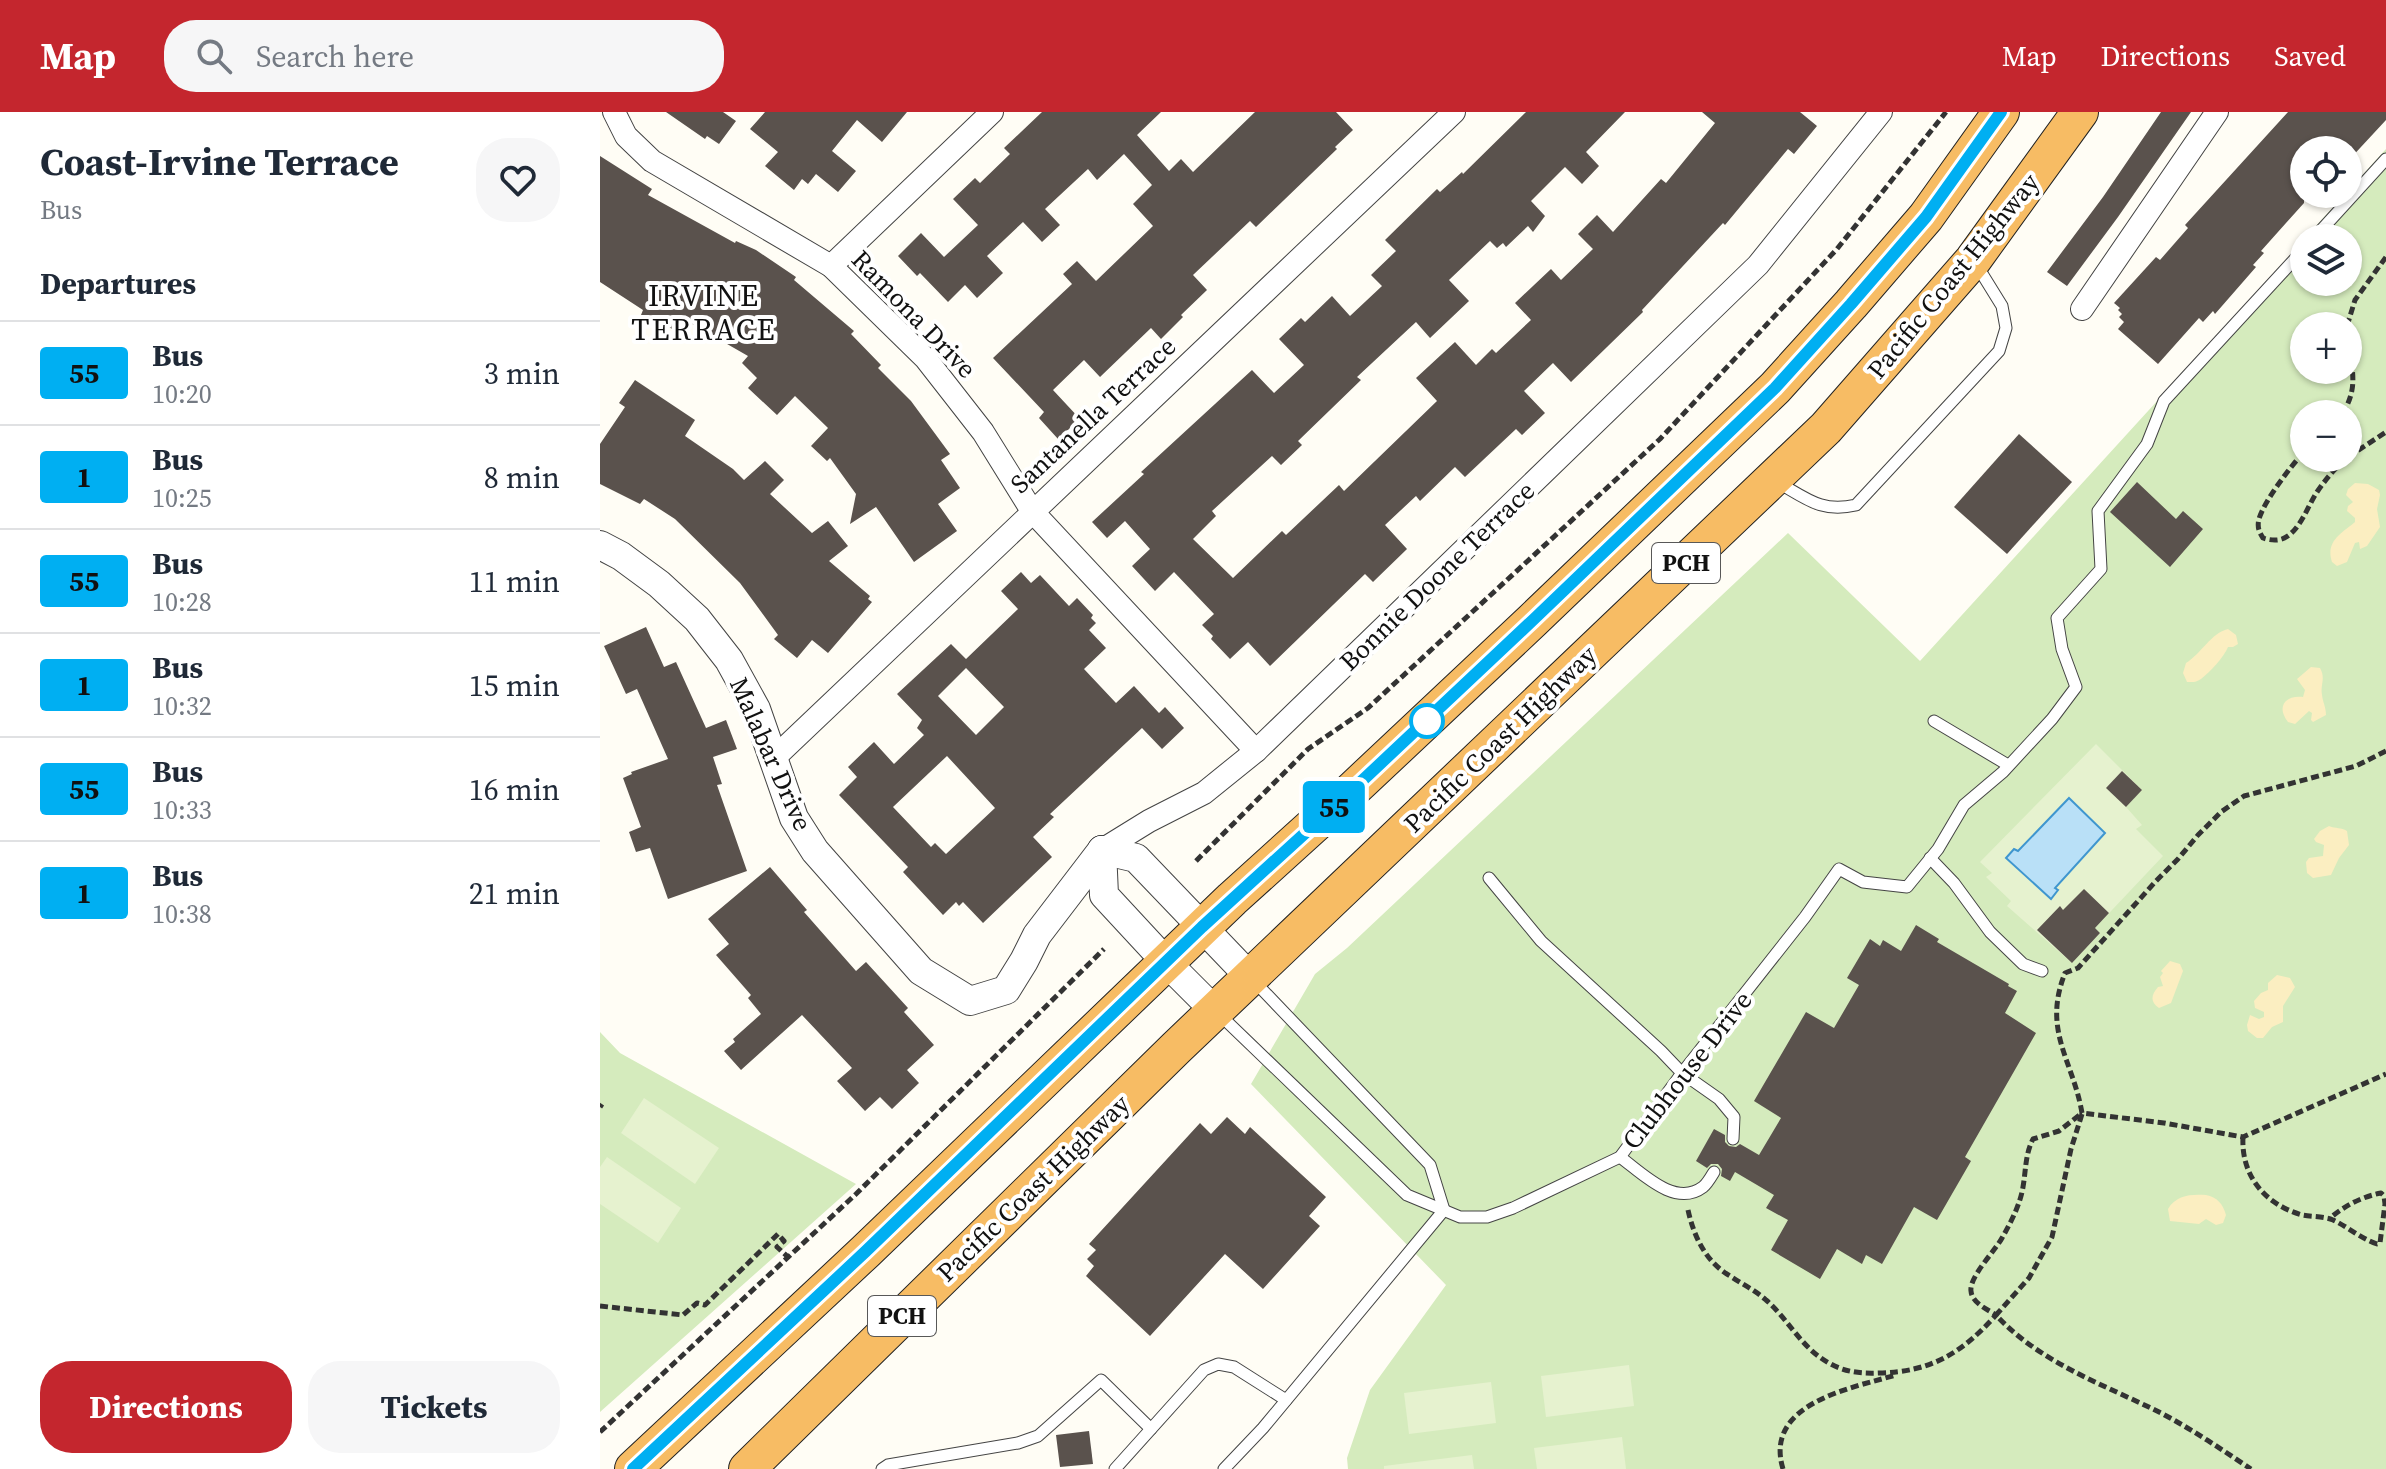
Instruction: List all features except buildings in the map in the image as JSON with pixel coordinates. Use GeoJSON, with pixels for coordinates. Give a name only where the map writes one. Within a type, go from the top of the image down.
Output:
{"type":"FeatureCollection","features":[{"type":"Feature","properties":{"kind":"highway","name":"PCH"},"geometry":{"type":"LineString","coordinates":[[633,1469],[876,1241],[1202,927],[1533,620],[1775,388],[1926,217],[2001,112]]}},
{"type":"Feature","properties":{"kind":"highway","name":"Pacific Coast Highway"},"geometry":{"type":"LineString","coordinates":[[747,1469],[1250,977],[1835,418],[1973,260],[2080,112]]}},
{"type":"Feature","properties":{"kind":"street","name":"Ramona Drive"},"geometry":{"type":"LineString","coordinates":[[614,112],[626,136],[652,161],[831,266],[926,359],[983,432],[1032,511],[1256,751]]}},
{"type":"Feature","properties":{"kind":"street"},"geometry":{"type":"LineString","coordinates":[[831,266],[992,112]]}},
{"type":"Feature","properties":{"kind":"street","name":"Santanella Terrace"},"geometry":{"type":"LineString","coordinates":[[772,760],[1454,112]]}},
{"type":"Feature","properties":{"kind":"street","name":"Bonnie Doone Terrace"},"geometry":{"type":"LineString","coordinates":[[970,1001],[1006,990],[1037,935],[1102,850],[1204,793],[1256,751],[1758,265],[1881,112]]}},
{"type":"Feature","properties":{"kind":"street"},"geometry":{"type":"LineString","coordinates":[[2082,309],[2217,112]]}},
{"type":"Feature","properties":{"kind":"street","name":"Malabar Drive"},"geometry":{"type":"LineString","coordinates":[[600,545],[621,556],[659,584],[697,619],[729,660],[756,709],[794,818],[815,851],[921,971],[970,1001]]}},
{"type":"Feature","properties":{"kind":"street"},"geometry":{"type":"LineString","coordinates":[[1167,963],[1104,895],[1102,850],[1136,858],[1250,977]]}},
{"type":"Feature","properties":{"kind":"street","name":"Clubhouse Drive"},"geometry":{"type":"LineString","coordinates":[[1167,963],[1215,1011]]}},
{"type":"Feature","properties":{"kind":"lane"},"geometry":{"type":"LineString","coordinates":[[2327,224],[2386,159]]}},
{"type":"Feature","properties":{"kind":"lane"},"geometry":{"type":"LineString","coordinates":[[1773,479],[1823,507],[1856,505],[1999,351],[2006,328],[2002,306],[1973,260]]}},
{"type":"Feature","properties":{"kind":"lane"},"geometry":{"type":"LineString","coordinates":[[2042,971],[2023,964],[1990,932],[1954,883],[1930,858],[1964,805],[2052,719],[2076,687],[2062,649],[2057,618],[2101,569],[2098,511],[2147,444],[2164,401],[2290,264]]}},
{"type":"Feature","properties":{"kind":"lane"},"geometry":{"type":"LineString","coordinates":[[1934,721],[2008,765]]}},
{"type":"Feature","properties":{"kind":"lane","name":"Clubhouse Drive"},"geometry":{"type":"LineString","coordinates":[[1215,1011],[1407,1195],[1460,1217],[1487,1217],[1513,1208],[1620,1157],[1839,869],[1863,882],[1907,887],[1930,858]]}},
{"type":"Feature","properties":{"kind":"lane"},"geometry":{"type":"LineString","coordinates":[[1489,878],[1541,941],[1682,1073],[1719,1099],[1734,1117],[1733,1139]]}},
{"type":"Feature","properties":{"kind":"lane"},"geometry":{"type":"LineString","coordinates":[[1224,1469],[1263,1428],[1444,1210],[1430,1165],[1250,977]]}},
{"type":"Feature","properties":{"kind":"lane"},"geometry":{"type":"LineString","coordinates":[[1620,1157],[1665,1190],[1688,1194],[1703,1187],[1714,1172]]}},
{"type":"Feature","properties":{"kind":"lane"},"geometry":{"type":"LineString","coordinates":[[1115,1469],[1204,1370],[1218,1364],[1234,1367],[1286,1400]]}},
{"type":"Feature","properties":{"kind":"lane"},"geometry":{"type":"LineString","coordinates":[[882,1469],[888,1465],[1018,1443],[1038,1436],[1101,1380],[1151,1429]]}},
{"type":"Feature","properties":{"kind":"path"},"geometry":{"type":"LineString","coordinates":[[1196,861],[1308,749],[1368,708],[1660,439],[1837,249],[1946,112]]}},
{"type":"Feature","properties":{"kind":"path"},"geometry":{"type":"LineString","coordinates":[[2351,312],[2355,300],[2386,257]]}},
{"type":"Feature","properties":{"kind":"path"},"geometry":{"type":"LineString","coordinates":[[2362,448],[2386,432]]}},
{"type":"Feature","properties":{"kind":"path"},"geometry":{"type":"LineString","coordinates":[[2290,472],[2266,506],[2258,526],[2263,538],[2277,540],[2290,534],[2334,472]]}},
{"type":"Feature","properties":{"kind":"path"},"geometry":{"type":"LineString","coordinates":[[1783,1469],[1779,1450],[1782,1438],[1800,1412],[1826,1396],[1922,1368],[1953,1353],[1968,1343],[2029,1278],[2052,1237],[2067,1163],[2082,1113],[2079,1094],[2056,1030],[2058,996],[2065,973],[2078,968],[2198,835],[2221,812],[2244,796],[2356,766],[2386,751]]}},
{"type":"Feature","properties":{"kind":"path"},"geometry":{"type":"LineString","coordinates":[[600,1432],[867,1183],[1104,949]]}},
{"type":"Feature","properties":{"kind":"path"},"geometry":{"type":"LineString","coordinates":[[2251,1469],[2204,1436],[2079,1375],[2046,1355],[1981,1306],[1971,1293],[1971,1282],[1999,1244],[2018,1206],[2028,1150],[2033,1139],[2059,1131],[2082,1113],[2243,1137],[2386,1074]]}},
{"type":"Feature","properties":{"kind":"path"},"geometry":{"type":"LineString","coordinates":[[2243,1137],[2242,1154],[2250,1178],[2272,1201],[2300,1214],[2329,1219],[2377,1244],[2380,1243],[2384,1196],[2381,1193],[2371,1195],[2341,1208],[2329,1219]]}},
{"type":"Feature","properties":{"kind":"path"},"geometry":{"type":"LineString","coordinates":[[1688,1194],[1692,1228],[1710,1260],[1762,1297],[1795,1330],[1807,1348],[1842,1370],[1859,1374],[1905,1373]]}},
{"type":"Feature","properties":{"kind":"path"},"geometry":{"type":"LineString","coordinates":[[600,1306],[683,1315],[697,1303],[705,1305],[778,1234],[784,1241],[777,1247],[788,1257]]}},
{"type":"Feature","properties":{"kind":"green space"},"geometry":{"type":"Polygon","coordinates":[[[2386,149],[2386,1469],[1348,1469],[1347,1458],[1370,1390],[1446,1285],[1251,1084],[1315,974],[1347,948],[1788,533],[1920,661],[2290,255],[2290,296],[2362,296],[2362,224],[2318,224],[2332,208],[2362,208],[2362,176],[2386,149]]]}},
{"type":"Feature","properties":{"kind":"green space"},"geometry":{"type":"Polygon","coordinates":[[[2096,744],[2142,790],[2126,807],[2142,825],[2136,829],[2163,856],[2095,928],[2100,933],[2072,963],[2007,906],[2011,901],[1986,877],[1992,873],[1980,862],[2096,744]]]}},
{"type":"Feature","properties":{"kind":"green space"},"geometry":{"type":"Polygon","coordinates":[[[600,1032],[620,1053],[856,1184],[600,1412],[600,1032]]]}},
{"type":"Feature","properties":{"kind":"green space"},"geometry":{"type":"Polygon","coordinates":[[[644,1098],[719,1148],[695,1184],[621,1133],[644,1098]]]}},
{"type":"Feature","properties":{"kind":"green space"},"geometry":{"type":"Polygon","coordinates":[[[607,1157],[681,1208],[658,1243],[600,1204],[600,1167],[607,1157]]]}},
{"type":"Feature","properties":{"kind":"green space"},"geometry":{"type":"Polygon","coordinates":[[[1629,1365],[1634,1406],[1546,1417],[1541,1376],[1629,1365]]]}},
{"type":"Feature","properties":{"kind":"green space"},"geometry":{"type":"Polygon","coordinates":[[[1491,1382],[1496,1423],[1409,1434],[1404,1393],[1491,1382]]]}},
{"type":"Feature","properties":{"kind":"green space"},"geometry":{"type":"Polygon","coordinates":[[[1622,1437],[1626,1469],[1537,1469],[1534,1448],[1622,1437]]]}},
{"type":"Feature","properties":{"kind":"green space"},"geometry":{"type":"Polygon","coordinates":[[[1472,1455],[1474,1469],[1384,1469],[1384,1466],[1472,1455]]]}},
{"type":"Feature","properties":{"kind":"sand"},"geometry":{"type":"Polygon","coordinates":[[[2355,483],[2368,484],[2379,490],[2377,509],[2380,527],[2367,546],[2360,549],[2359,542],[2355,543],[2347,562],[2337,566],[2332,562],[2331,548],[2336,538],[2355,522],[2347,511],[2353,502],[2346,495],[2355,483]]]}},
{"type":"Feature","properties":{"kind":"sand"},"geometry":{"type":"Polygon","coordinates":[[[2228,629],[2236,635],[2238,644],[2228,647],[2201,679],[2187,682],[2183,673],[2186,663],[2216,635],[2228,629]]]}},
{"type":"Feature","properties":{"kind":"sand"},"geometry":{"type":"Polygon","coordinates":[[[2311,667],[2320,668],[2322,672],[2326,715],[2313,722],[2309,711],[2295,724],[2288,722],[2284,717],[2284,703],[2291,698],[2303,697],[2305,690],[2297,679],[2311,667]]]}},
{"type":"Feature","properties":{"kind":"sand"},"geometry":{"type":"Polygon","coordinates":[[[2329,826],[2347,831],[2349,845],[2331,875],[2313,878],[2307,873],[2306,862],[2309,858],[2323,856],[2324,845],[2314,839],[2329,826]]]}},
{"type":"Feature","properties":{"kind":"sand"},"geometry":{"type":"Polygon","coordinates":[[[2170,961],[2180,964],[2183,971],[2171,1003],[2159,1008],[2153,996],[2158,987],[2163,986],[2161,971],[2170,961]]]}},
{"type":"Feature","properties":{"kind":"sand"},"geometry":{"type":"Polygon","coordinates":[[[2277,975],[2290,978],[2295,987],[2283,1006],[2283,1022],[2272,1027],[2263,1038],[2257,1038],[2248,1031],[2247,1025],[2250,1015],[2259,1019],[2264,1017],[2264,1012],[2255,1008],[2254,1001],[2268,990],[2268,983],[2277,975]]]}},
{"type":"Feature","properties":{"kind":"sand"},"geometry":{"type":"Polygon","coordinates":[[[2189,1195],[2206,1195],[2221,1204],[2226,1215],[2223,1223],[2216,1225],[2206,1219],[2199,1224],[2170,1221],[2168,1209],[2175,1201],[2189,1195]]]}},
{"type":"Feature","properties":{"kind":"water"},"geometry":{"type":"Polygon","coordinates":[[[2069,798],[2105,833],[2055,888],[2058,890],[2051,899],[2006,858],[2014,849],[2018,851],[2069,798]]]}},
{"type":"Feature","properties":{"kind":"bus line","name":"55"},"geometry":{"type":"LineString","coordinates":[[633,1469],[865,1252],[1202,927],[1533,620],[1775,388],[1926,217],[2001,112]]}},
{"type":"Feature","properties":{"kind":"district","name":"IRVINE TERRACE"},"geometry":{"type":"Point","coordinates":[704,313]}}]}
